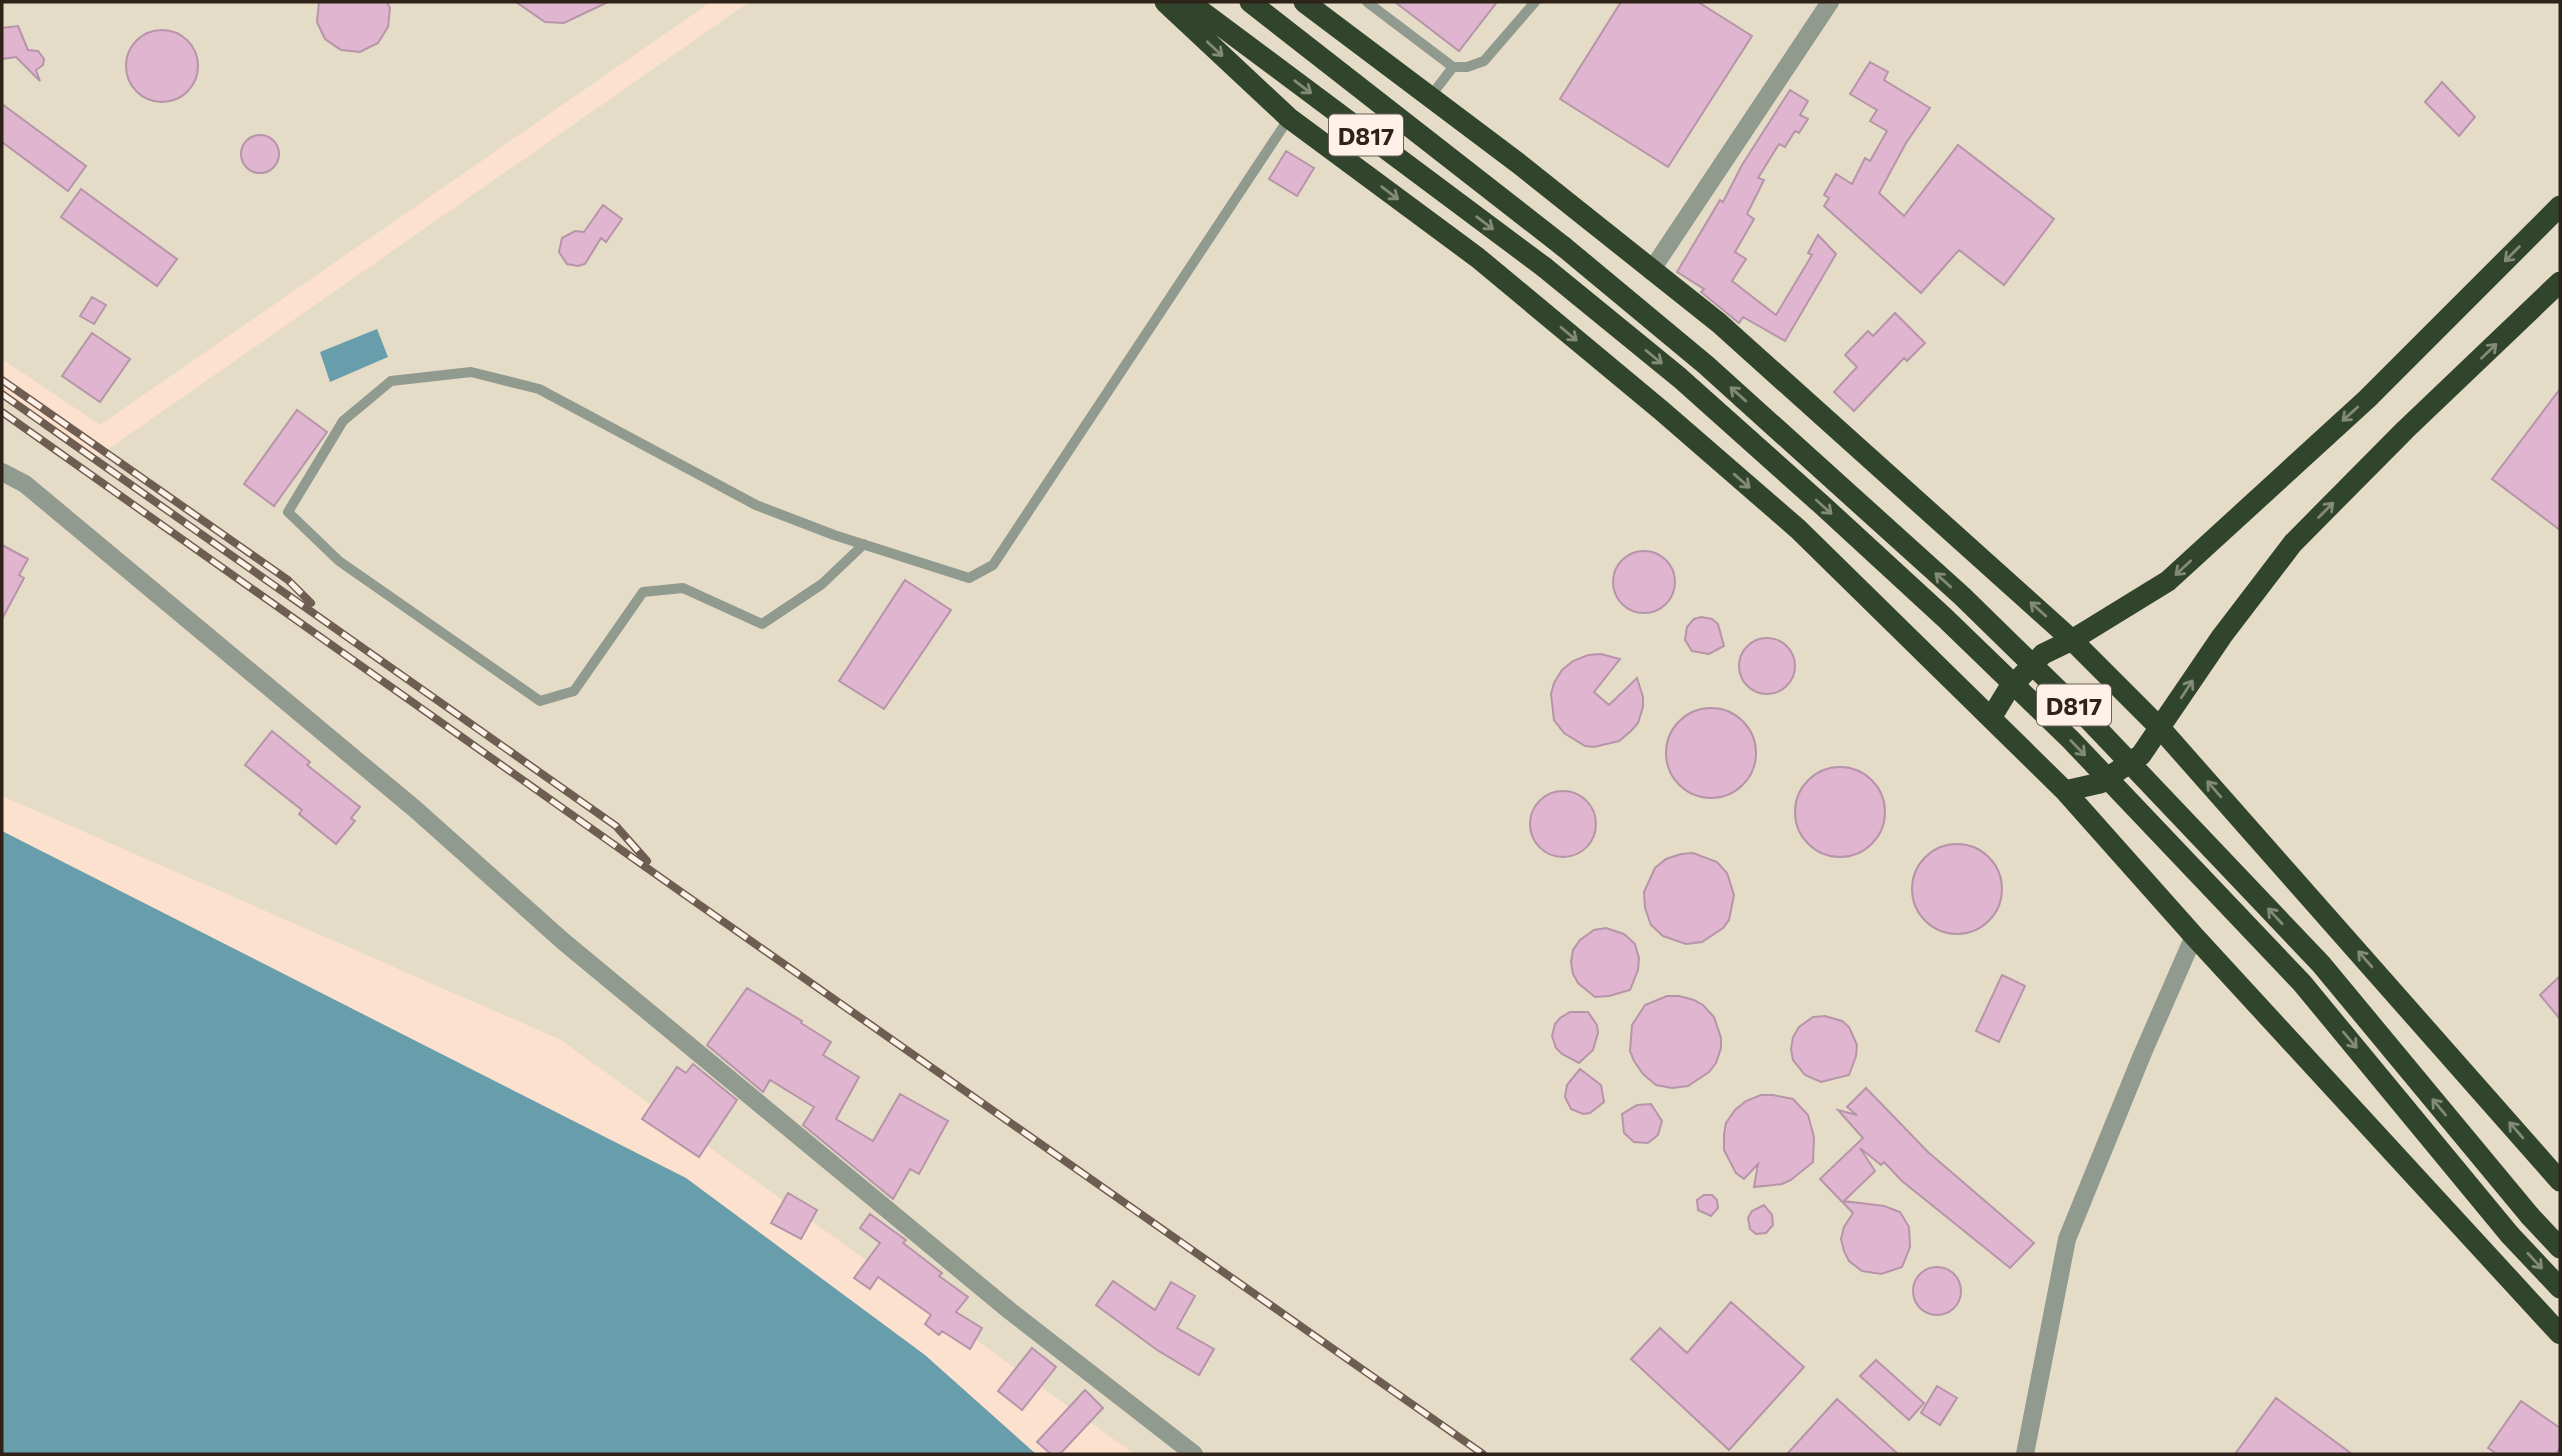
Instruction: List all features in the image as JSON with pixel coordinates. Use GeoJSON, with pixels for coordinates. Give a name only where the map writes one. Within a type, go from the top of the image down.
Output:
{"type":"FeatureCollection","features":[{"type":"Feature","properties":{"kind":"highway"},"geometry":{"type":"LineString","coordinates":[[1165,2],[1289,118],[1478,258],[1662,411],[1798,529],[2064,791],[2560,1334]]}},
{"type":"Feature","properties":{"kind":"highway","name":"D817"},"geometry":{"type":"LineString","coordinates":[[1189,2],[1544,267],[1680,378],[1945,618],[2071,740],[2302,983],[2510,1235],[2560,1288]]}},
{"type":"Feature","properties":{"kind":"highway","name":"D817"},"geometry":{"type":"LineString","coordinates":[[1250,2],[1564,247],[1727,383],[1962,596],[2091,722],[2321,964],[2530,1216],[2560,1248]]}},
{"type":"Feature","properties":{"kind":"highway"},"geometry":{"type":"LineString","coordinates":[[1304,2],[1518,163],[1718,323],[2072,640],[2161,729],[2560,1181]]}},
{"type":"Feature","properties":{"kind":"highway"},"geometry":{"type":"LineString","coordinates":[[1990,718],[2008,690],[2043,654],[2072,640],[2168,581],[2367,399],[2560,206]]}},
{"type":"Feature","properties":{"kind":"highway"},"geometry":{"type":"LineString","coordinates":[[2064,791],[2100,783],[2141,755],[2222,636],[2294,543],[2405,430],[2560,282]]}},
{"type":"Feature","properties":{"kind":"street"},"geometry":{"type":"LineString","coordinates":[[1650,271],[1830,2]]}},
{"type":"Feature","properties":{"kind":"street"},"geometry":{"type":"LineString","coordinates":[[2,471],[25,484],[102,548],[415,809],[564,942],[1010,1311],[1194,1454]]}},
{"type":"Feature","properties":{"kind":"street"},"geometry":{"type":"LineString","coordinates":[[2025,1454],[2067,1239],[2194,936]]}},
{"type":"Feature","properties":{"kind":"lane"},"geometry":{"type":"LineString","coordinates":[[1367,2],[1453,67],[1467,67],[1484,61],[1535,2]]}},
{"type":"Feature","properties":{"kind":"lane"},"geometry":{"type":"LineString","coordinates":[[1430,97],[1453,67]]}},
{"type":"Feature","properties":{"kind":"lane"},"geometry":{"type":"LineString","coordinates":[[864,544],[822,584],[762,624],[683,588],[643,592],[574,691],[540,701],[339,561],[288,512],[343,421],[391,381],[471,372],[539,389],[756,505],[969,578],[993,565],[1289,118]]}},
{"type":"Feature","properties":{"kind":"shaded area"},"geometry":{"type":"Polygon","coordinates":[[[2,2],[711,2],[100,425],[2,359],[2,2]]]}},
{"type":"Feature","properties":{"kind":"shaded area"},"geometry":{"type":"Polygon","coordinates":[[[749,2],[2560,2],[2560,1454],[1134,1454],[561,1040],[2,796],[2,391],[97,457],[749,2]]]}},
{"type":"Feature","properties":{"kind":"water"},"geometry":{"type":"Polygon","coordinates":[[[377,329],[388,357],[330,382],[320,352],[377,329]]]}},
{"type":"Feature","properties":{"kind":"water"},"geometry":{"type":"Polygon","coordinates":[[[2,831],[686,1178],[925,1355],[1036,1454],[2,1454],[2,831]]]}},
{"type":"Feature","properties":{"kind":"building"},"geometry":{"type":"Polygon","coordinates":[[[319,2],[387,2],[390,8],[388,27],[378,43],[360,52],[341,50],[325,39],[317,22],[319,2]]]}},
{"type":"Feature","properties":{"kind":"building"},"geometry":{"type":"Polygon","coordinates":[[[516,2],[608,2],[564,23],[545,22],[516,2]]]}},
{"type":"Feature","properties":{"kind":"building"},"geometry":{"type":"Polygon","coordinates":[[[1395,2],[1497,2],[1459,51],[1395,2]]]}},
{"type":"Feature","properties":{"kind":"building"},"geometry":{"type":"Polygon","coordinates":[[[1621,2],[1698,2],[1752,36],[1668,167],[1560,99],[1621,2]]]}},
{"type":"Feature","properties":{"kind":"building"},"geometry":{"type":"Polygon","coordinates":[[[18,26],[28,50],[38,51],[44,59],[43,65],[36,70],[40,81],[16,57],[2,59],[2,28],[18,26]]]}},
{"type":"Feature","properties":{"kind":"building"},"geometry":{"type":"Polygon","coordinates":[[[155,30],[169,30],[188,40],[198,59],[198,73],[188,92],[169,102],[155,102],[136,92],[126,73],[126,59],[136,40],[155,30]]]}},
{"type":"Feature","properties":{"kind":"building"},"geometry":{"type":"Polygon","coordinates":[[[1870,62],[1888,72],[1884,80],[1930,108],[1906,143],[1879,193],[1904,216],[1958,145],[2054,219],[2004,285],[1959,250],[1921,293],[1824,206],[1829,198],[1824,195],[1836,174],[1852,184],[1865,158],[1870,161],[1887,131],[1870,121],[1877,110],[1850,94],[1870,62]]]}},
{"type":"Feature","properties":{"kind":"building"},"geometry":{"type":"Polygon","coordinates":[[[2442,82],[2475,117],[2459,136],[2425,102],[2442,82]]]}},
{"type":"Feature","properties":{"kind":"building"},"geometry":{"type":"Polygon","coordinates":[[[1790,90],[1808,101],[1800,115],[1808,119],[1799,133],[1795,131],[1785,147],[1779,144],[1758,178],[1764,180],[1747,214],[1754,219],[1735,252],[1746,259],[1732,281],[1776,315],[1812,255],[1808,253],[1818,235],[1836,254],[1785,341],[1743,317],[1739,323],[1701,292],[1704,289],[1677,272],[1720,200],[1723,202],[1742,165],[1790,90]]]}},
{"type":"Feature","properties":{"kind":"building"},"geometry":{"type":"Polygon","coordinates":[[[2,104],[86,166],[68,191],[2,142],[2,104]]]}},
{"type":"Feature","properties":{"kind":"building"},"geometry":{"type":"Polygon","coordinates":[[[260,135],[274,140],[279,154],[274,168],[260,173],[246,168],[241,154],[246,140],[260,135]]]}},
{"type":"Feature","properties":{"kind":"building"},"geometry":{"type":"Polygon","coordinates":[[[1286,151],[1314,168],[1297,196],[1269,179],[1286,151]]]}},
{"type":"Feature","properties":{"kind":"building"},"geometry":{"type":"Polygon","coordinates":[[[81,189],[177,259],[157,286],[61,217],[81,189]]]}},
{"type":"Feature","properties":{"kind":"building"},"geometry":{"type":"Polygon","coordinates":[[[603,205],[622,219],[606,242],[601,238],[585,264],[567,264],[559,252],[562,238],[575,231],[584,232],[603,205]]]}},
{"type":"Feature","properties":{"kind":"building"},"geometry":{"type":"Polygon","coordinates":[[[92,297],[106,305],[94,324],[80,316],[92,297]]]}},
{"type":"Feature","properties":{"kind":"building"},"geometry":{"type":"Polygon","coordinates":[[[1895,313],[1925,343],[1907,361],[1904,358],[1854,411],[1834,392],[1857,367],[1845,355],[1868,331],[1873,336],[1895,313]]]}},
{"type":"Feature","properties":{"kind":"building"},"geometry":{"type":"Polygon","coordinates":[[[92,333],[130,359],[100,402],[62,376],[92,333]]]}},
{"type":"Feature","properties":{"kind":"building"},"geometry":{"type":"Polygon","coordinates":[[[2560,389],[2560,530],[2492,479],[2560,389]]]}},
{"type":"Feature","properties":{"kind":"building"},"geometry":{"type":"Polygon","coordinates":[[[297,410],[327,432],[274,506],[244,484],[297,410]]]}},
{"type":"Feature","properties":{"kind":"building"},"geometry":{"type":"Polygon","coordinates":[[[2,545],[28,559],[19,575],[24,578],[2,619],[2,545]]]}},
{"type":"Feature","properties":{"kind":"building"},"geometry":{"type":"Polygon","coordinates":[[[1638,551],[1650,551],[1666,560],[1673,570],[1673,594],[1666,604],[1650,613],[1638,613],[1627,608],[1618,599],[1613,588],[1613,576],[1618,565],[1627,556],[1638,551]]]}},
{"type":"Feature","properties":{"kind":"building"},"geometry":{"type":"Polygon","coordinates":[[[905,580],[951,610],[884,709],[839,681],[905,580]]]}},
{"type":"Feature","properties":{"kind":"building"},"geometry":{"type":"Polygon","coordinates":[[[1694,619],[1712,619],[1718,624],[1724,646],[1709,654],[1692,651],[1685,640],[1687,627],[1694,619]]]}},
{"type":"Feature","properties":{"kind":"building"},"geometry":{"type":"Polygon","coordinates":[[[1767,638],[1778,640],[1787,646],[1793,655],[1793,677],[1787,686],[1778,692],[1767,694],[1756,692],[1747,686],[1741,677],[1739,666],[1741,655],[1747,646],[1756,640],[1767,638]]]}},
{"type":"Feature","properties":{"kind":"building"},"geometry":{"type":"Polygon","coordinates":[[[1601,654],[1620,659],[1594,692],[1609,705],[1637,678],[1643,707],[1638,723],[1619,741],[1594,747],[1585,746],[1564,733],[1554,720],[1551,694],[1562,670],[1573,661],[1588,655],[1601,654]]]}},
{"type":"Feature","properties":{"kind":"building"},"geometry":{"type":"Polygon","coordinates":[[[1711,708],[1728,711],[1743,721],[1753,736],[1756,753],[1753,770],[1743,785],[1728,795],[1711,798],[1694,795],[1679,785],[1669,770],[1666,753],[1669,736],[1679,721],[1694,711],[1711,708]]]}},
{"type":"Feature","properties":{"kind":"building"},"geometry":{"type":"Polygon","coordinates":[[[272,731],[310,762],[307,765],[360,807],[351,818],[355,821],[336,844],[299,814],[302,810],[245,765],[272,731]]]}},
{"type":"Feature","properties":{"kind":"building"},"geometry":{"type":"Polygon","coordinates":[[[1840,767],[1857,771],[1872,780],[1881,795],[1885,812],[1881,829],[1872,844],[1857,853],[1840,857],[1823,853],[1808,844],[1799,829],[1795,812],[1799,795],[1808,780],[1823,771],[1840,767]]]}},
{"type":"Feature","properties":{"kind":"building"},"geometry":{"type":"Polygon","coordinates":[[[1557,791],[1569,791],[1581,796],[1591,806],[1596,824],[1594,837],[1581,852],[1569,857],[1557,857],[1545,852],[1535,842],[1530,830],[1530,818],[1535,806],[1545,796],[1557,791]]]}},
{"type":"Feature","properties":{"kind":"building"},"geometry":{"type":"Polygon","coordinates":[[[1957,844],[1982,852],[1994,864],[2002,889],[1994,914],[1982,926],[1957,934],[1932,926],[1920,914],[1912,889],[1920,864],[1932,852],[1957,844]]]}},
{"type":"Feature","properties":{"kind":"building"},"geometry":{"type":"Polygon","coordinates":[[[1693,853],[1717,862],[1727,873],[1734,895],[1729,920],[1723,928],[1702,942],[1686,944],[1663,936],[1651,925],[1645,908],[1644,892],[1655,868],[1666,859],[1693,853]]]}},
{"type":"Feature","properties":{"kind":"building"},"geometry":{"type":"Polygon","coordinates":[[[1606,928],[1624,934],[1635,944],[1639,958],[1638,970],[1630,990],[1595,997],[1578,983],[1571,962],[1573,950],[1580,940],[1594,930],[1606,928]]]}},
{"type":"Feature","properties":{"kind":"building"},"geometry":{"type":"Polygon","coordinates":[[[2002,975],[2025,986],[1999,1042],[1976,1031],[2002,975]]]}},
{"type":"Feature","properties":{"kind":"building"},"geometry":{"type":"Polygon","coordinates":[[[2560,976],[2560,1019],[2540,995],[2560,976]]]}},
{"type":"Feature","properties":{"kind":"building"},"geometry":{"type":"Polygon","coordinates":[[[747,988],[831,1042],[823,1055],[859,1077],[836,1119],[873,1141],[900,1094],[948,1121],[919,1174],[910,1169],[893,1199],[803,1125],[814,1107],[770,1080],[763,1092],[707,1045],[747,988]]]}},
{"type":"Feature","properties":{"kind":"building"},"geometry":{"type":"Polygon","coordinates":[[[1667,996],[1679,996],[1703,1005],[1714,1017],[1721,1038],[1716,1063],[1709,1072],[1688,1086],[1672,1088],[1656,1085],[1643,1074],[1630,1051],[1632,1025],[1645,1005],[1667,996]]]}},
{"type":"Feature","properties":{"kind":"building"},"geometry":{"type":"Polygon","coordinates":[[[1570,1012],[1588,1012],[1597,1025],[1598,1033],[1593,1050],[1579,1063],[1556,1048],[1552,1036],[1555,1024],[1570,1012]]]}},
{"type":"Feature","properties":{"kind":"building"},"geometry":{"type":"Polygon","coordinates":[[[1825,1016],[1842,1021],[1849,1027],[1857,1045],[1849,1075],[1821,1082],[1805,1075],[1793,1060],[1791,1049],[1793,1037],[1799,1027],[1813,1017],[1825,1016]]]}},
{"type":"Feature","properties":{"kind":"building"},"geometry":{"type":"Polygon","coordinates":[[[693,1064],[737,1100],[699,1157],[642,1119],[677,1067],[686,1073],[693,1064]]]}},
{"type":"Feature","properties":{"kind":"building"},"geometry":{"type":"Polygon","coordinates":[[[1580,1069],[1601,1085],[1604,1102],[1590,1113],[1583,1114],[1571,1109],[1565,1097],[1567,1085],[1580,1069]]]}},
{"type":"Feature","properties":{"kind":"building"},"geometry":{"type":"Polygon","coordinates":[[[1866,1088],[1928,1152],[2034,1243],[2010,1268],[1902,1181],[1884,1162],[1881,1165],[1860,1148],[1875,1171],[1844,1201],[1884,1206],[1900,1212],[1909,1227],[1910,1247],[1902,1267],[1881,1274],[1862,1271],[1849,1261],[1841,1239],[1844,1227],[1853,1213],[1820,1179],[1863,1138],[1838,1110],[1857,1115],[1847,1107],[1866,1088]]]}},
{"type":"Feature","properties":{"kind":"building"},"geometry":{"type":"Polygon","coordinates":[[[1761,1095],[1793,1099],[1808,1115],[1814,1137],[1813,1162],[1782,1184],[1754,1187],[1758,1164],[1744,1179],[1736,1173],[1724,1150],[1724,1134],[1726,1123],[1735,1110],[1746,1101],[1761,1095]]]}},
{"type":"Feature","properties":{"kind":"building"},"geometry":{"type":"Polygon","coordinates":[[[1651,1104],[1662,1121],[1658,1135],[1648,1143],[1634,1142],[1624,1133],[1622,1114],[1637,1105],[1651,1104]]]}},
{"type":"Feature","properties":{"kind":"building"},"geometry":{"type":"Polygon","coordinates":[[[788,1193],[817,1210],[801,1239],[771,1223],[788,1193]]]}},
{"type":"Feature","properties":{"kind":"building"},"geometry":{"type":"Polygon","coordinates":[[[1704,1195],[1712,1195],[1717,1200],[1718,1208],[1711,1216],[1698,1210],[1697,1200],[1704,1195]]]}},
{"type":"Feature","properties":{"kind":"building"},"geometry":{"type":"Polygon","coordinates":[[[1764,1205],[1772,1215],[1773,1225],[1766,1233],[1756,1234],[1750,1229],[1748,1218],[1752,1211],[1764,1205]]]}},
{"type":"Feature","properties":{"kind":"building"},"geometry":{"type":"Polygon","coordinates":[[[870,1214],[906,1240],[903,1243],[942,1273],[939,1276],[968,1297],[956,1312],[982,1328],[970,1349],[942,1331],[939,1335],[925,1324],[931,1315],[878,1277],[870,1289],[854,1278],[880,1243],[860,1228],[870,1214]]]}},
{"type":"Feature","properties":{"kind":"building"},"geometry":{"type":"Polygon","coordinates":[[[1937,1267],[1954,1274],[1961,1291],[1954,1308],[1937,1315],[1920,1308],[1913,1291],[1920,1274],[1937,1267]]]}},
{"type":"Feature","properties":{"kind":"building"},"geometry":{"type":"Polygon","coordinates":[[[1113,1281],[1155,1310],[1171,1282],[1195,1296],[1177,1328],[1214,1349],[1199,1375],[1157,1350],[1096,1305],[1113,1281]]]}},
{"type":"Feature","properties":{"kind":"building"},"geometry":{"type":"Polygon","coordinates":[[[1731,1302],[1804,1367],[1729,1450],[1631,1359],[1660,1328],[1687,1353],[1731,1302]]]}},
{"type":"Feature","properties":{"kind":"building"},"geometry":{"type":"Polygon","coordinates":[[[1032,1348],[1056,1367],[1022,1410],[998,1391],[1032,1348]]]}},
{"type":"Feature","properties":{"kind":"building"},"geometry":{"type":"Polygon","coordinates":[[[1876,1360],[1924,1403],[1909,1420],[1860,1376],[1876,1360]]]}},
{"type":"Feature","properties":{"kind":"building"},"geometry":{"type":"Polygon","coordinates":[[[1937,1386],[1957,1398],[1940,1425],[1921,1413],[1937,1386]]]}},
{"type":"Feature","properties":{"kind":"building"},"geometry":{"type":"Polygon","coordinates":[[[1085,1390],[1103,1408],[1060,1454],[1051,1454],[1037,1442],[1085,1390]]]}},
{"type":"Feature","properties":{"kind":"building"},"geometry":{"type":"Polygon","coordinates":[[[2276,1398],[2352,1454],[2235,1454],[2276,1398]]]}},
{"type":"Feature","properties":{"kind":"building"},"geometry":{"type":"Polygon","coordinates":[[[1837,1399],[1898,1454],[1787,1454],[1837,1399]]]}},
{"type":"Feature","properties":{"kind":"building"},"geometry":{"type":"Polygon","coordinates":[[[2521,1401],[2560,1428],[2560,1448],[2556,1454],[2497,1454],[2488,1448],[2521,1401]]]}},
{"type":"Feature","properties":{"kind":"railway"},"geometry":{"type":"LineString","coordinates":[[2,380],[288,580],[311,603]]}},
{"type":"Feature","properties":{"kind":"railway"},"geometry":{"type":"LineString","coordinates":[[2,394],[616,826],[647,861]]}},
{"type":"Feature","properties":{"kind":"railway"},"geometry":{"type":"LineString","coordinates":[[2,412],[1483,1454]]}}]}
